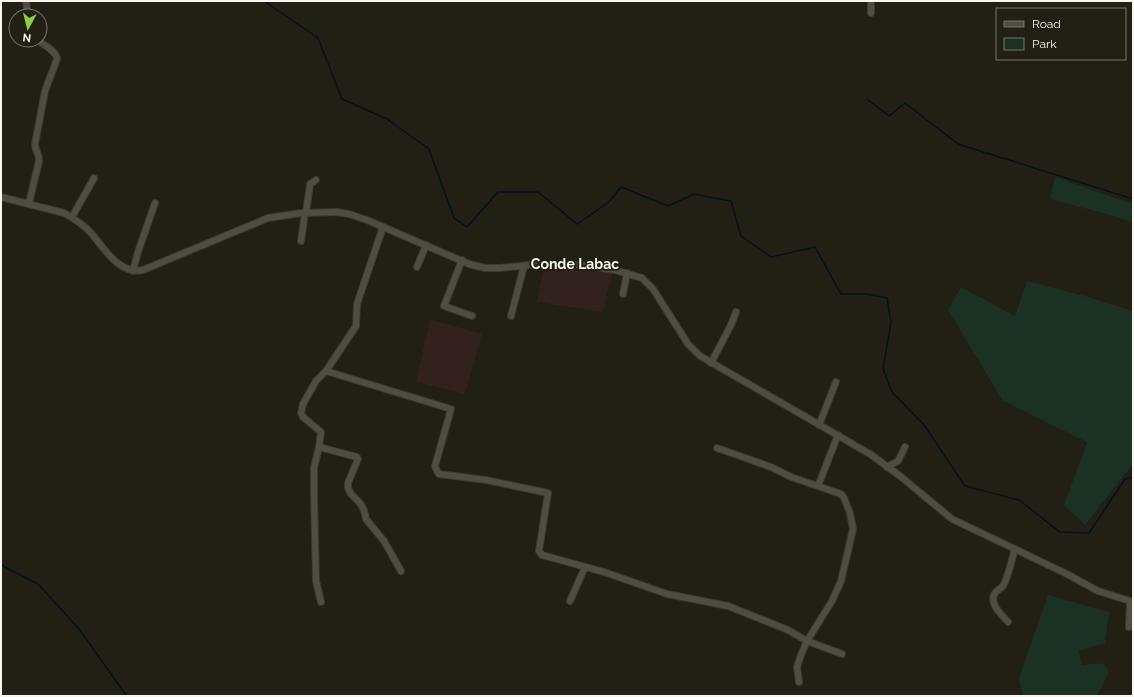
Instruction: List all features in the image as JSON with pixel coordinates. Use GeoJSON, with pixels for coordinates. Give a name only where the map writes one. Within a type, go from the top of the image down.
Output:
{"type":"FeatureCollection","features":[{"type":"Feature","properties":{"kind":"street"},"geometry":{"type":"LineString","coordinates":[[871,1],[871,13]]}},
{"type":"Feature","properties":{"kind":"street"},"geometry":{"type":"LineString","coordinates":[[29,203],[39,161],[35,144],[45,91],[56,59],[56,55],[48,47]]}},
{"type":"Feature","properties":{"kind":"street"},"geometry":{"type":"LineString","coordinates":[[72,217],[94,178]]}},
{"type":"Feature","properties":{"kind":"street"},"geometry":{"type":"LineString","coordinates":[[301,241],[310,184],[316,180]]}},
{"type":"Feature","properties":{"kind":"street"},"geometry":{"type":"LineString","coordinates":[[1,197],[29,203],[64,213],[72,217],[90,232],[118,264],[133,271],[143,270],[268,218],[305,213],[337,212],[367,220],[469,264],[485,268],[553,264],[581,265],[627,273],[642,278],[648,283],[662,302],[688,344],[700,356],[838,435],[887,467],[952,519],[1098,590],[1131,602],[1128,627]]}},
{"type":"Feature","properties":{"kind":"street"},"geometry":{"type":"LineString","coordinates":[[133,271],[154,203]]}},
{"type":"Feature","properties":{"kind":"street"},"geometry":{"type":"LineString","coordinates":[[321,602],[316,581],[314,539],[314,468],[321,432],[303,417],[301,409],[302,404],[316,381],[326,371],[356,326],[357,304],[383,227]]}},
{"type":"Feature","properties":{"kind":"street"},"geometry":{"type":"LineString","coordinates":[[417,267],[426,245]]}},
{"type":"Feature","properties":{"kind":"street"},"geometry":{"type":"LineString","coordinates":[[462,260],[444,306],[472,316]]}},
{"type":"Feature","properties":{"kind":"street"},"geometry":{"type":"LineString","coordinates":[[511,316],[524,266]]}},
{"type":"Feature","properties":{"kind":"street"},"geometry":{"type":"LineString","coordinates":[[623,294],[627,273]]}},
{"type":"Feature","properties":{"kind":"street"},"geometry":{"type":"LineString","coordinates":[[711,363],[731,325],[736,312]]}},
{"type":"Feature","properties":{"kind":"street"},"geometry":{"type":"LineString","coordinates":[[326,371],[451,409],[435,466],[437,472],[440,474],[486,480],[548,493],[539,551],[542,555],[667,594],[728,606],[788,630],[807,641],[842,654]]}},
{"type":"Feature","properties":{"kind":"street"},"geometry":{"type":"LineString","coordinates":[[819,425],[836,382]]}},
{"type":"Feature","properties":{"kind":"street"},"geometry":{"type":"LineString","coordinates":[[818,486],[838,435]]}},
{"type":"Feature","properties":{"kind":"street"},"geometry":{"type":"LineString","coordinates":[[319,447],[357,457],[358,459],[348,483],[348,488],[351,494],[360,503],[364,510],[366,519],[384,541],[401,571]]}},
{"type":"Feature","properties":{"kind":"street"},"geometry":{"type":"LineString","coordinates":[[887,467],[898,461],[905,447]]}},
{"type":"Feature","properties":{"kind":"street"},"geometry":{"type":"LineString","coordinates":[[717,448],[770,467],[791,477],[841,494],[850,513],[853,529],[841,581],[832,601],[807,641],[798,668],[799,682]]}},
{"type":"Feature","properties":{"kind":"street"},"geometry":{"type":"LineString","coordinates":[[1008,622],[996,608],[994,596],[1004,585],[1015,549]]}},
{"type":"Feature","properties":{"kind":"street"},"geometry":{"type":"LineString","coordinates":[[570,601],[584,567]]}},
{"type":"Feature","properties":{"kind":"shaded area"},"geometry":{"type":"Polygon","coordinates":[[[544,267],[612,273],[603,312],[537,302],[544,267]]]}},
{"type":"Feature","properties":{"kind":"shaded area"},"geometry":{"type":"Polygon","coordinates":[[[430,319],[482,334],[465,394],[416,382],[430,319]]]}},
{"type":"Feature","properties":{"kind":"green space"},"geometry":{"type":"Polygon","coordinates":[[[1055,177],[1133,204],[1133,223],[1114,216],[1050,199],[1055,177]]]}},
{"type":"Feature","properties":{"kind":"green space"},"geometry":{"type":"Polygon","coordinates":[[[1027,281],[1085,296],[1133,311],[1133,464],[1085,525],[1064,505],[1087,442],[1003,401],[948,310],[961,287],[1015,316],[1027,281]]]}},
{"type":"Feature","properties":{"kind":"green space"},"geometry":{"type":"Polygon","coordinates":[[[1048,595],[1109,612],[1105,643],[1079,651],[1082,665],[1103,663],[1109,672],[1097,696],[1023,696],[1019,678],[1048,595]]]}},
{"type":"Feature","properties":{"kind":"waterway"},"geometry":{"type":"LineString","coordinates":[[264,1],[318,38],[342,99],[387,119],[429,149],[454,218],[467,227],[498,192],[538,192],[577,224],[609,202],[621,187],[668,206],[694,194],[731,201],[741,236],[771,257],[815,247],[841,294],[867,294],[887,298],[891,322],[883,369],[892,392],[925,426],[965,486],[1019,500],[1060,532],[1089,533],[1125,479],[1133,477]]}},
{"type":"Feature","properties":{"kind":"waterway"},"geometry":{"type":"LineString","coordinates":[[868,100],[889,116],[905,103],[958,144],[1133,199]]}},
{"type":"Feature","properties":{"kind":"waterway"},"geometry":{"type":"LineString","coordinates":[[1,565],[38,584],[79,629],[128,696]]}},
{"type":"Feature","properties":{"kind":"district","name":"Conde Labac"},"geometry":{"type":"Point","coordinates":[575,264]}}]}
